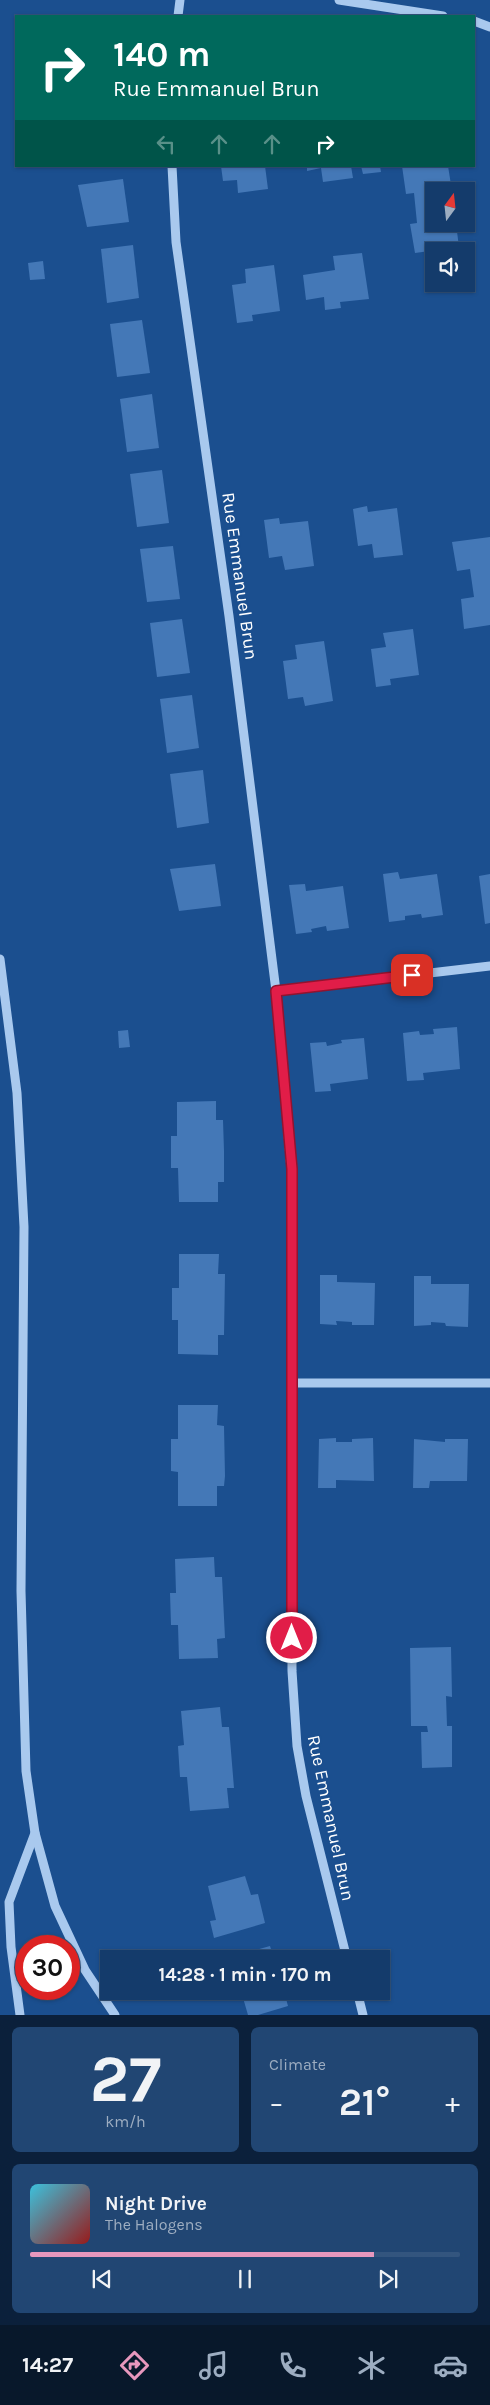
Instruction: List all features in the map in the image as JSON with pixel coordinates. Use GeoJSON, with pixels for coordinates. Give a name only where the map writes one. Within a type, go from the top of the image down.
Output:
{"type":"FeatureCollection","features":[{"type":"Feature","properties":{"kind":"street"},"geometry":{"type":"LineString","coordinates":[[178,15],[180,0]]}},
{"type":"Feature","properties":{"kind":"street"},"geometry":{"type":"LineString","coordinates":[[339,0],[436,15]]}},
{"type":"Feature","properties":{"kind":"street"},"geometry":{"type":"LineString","coordinates":[[475,21],[490,27]]}},
{"type":"Feature","properties":{"kind":"street","name":"Rue Emmanuel Brun"},"geometry":{"type":"LineString","coordinates":[[172,167],[176,242],[229,616],[276,991],[292,1169],[292,1671],[297,1746],[306,1796],[345,1950]]}},
{"type":"Feature","properties":{"kind":"street"},"geometry":{"type":"LineString","coordinates":[[0,959],[17,1093],[24,1227],[21,1592],[26,1771],[35,1833],[55,1906],[85,1970],[115,2015]]}},
{"type":"Feature","properties":{"kind":"street"},"geometry":{"type":"LineString","coordinates":[[276,991],[490,966]]}},
{"type":"Feature","properties":{"kind":"street"},"geometry":{"type":"LineString","coordinates":[[292,1383],[490,1383]]}},
{"type":"Feature","properties":{"kind":"street"},"geometry":{"type":"LineString","coordinates":[[20,2015],[9,1902],[35,1833]]}},
{"type":"Feature","properties":{"kind":"street"},"geometry":{"type":"LineString","coordinates":[[359,2000],[363,2015]]}},
{"type":"Feature","properties":{"kind":"building"},"geometry":{"type":"Polygon","coordinates":[[[221,167],[265,167],[268,189],[238,193],[237,180],[223,181],[221,167]]]}},
{"type":"Feature","properties":{"kind":"building"},"geometry":{"type":"Polygon","coordinates":[[[307,167],[351,167],[353,178],[323,182],[321,168],[307,171],[307,167]]]}},
{"type":"Feature","properties":{"kind":"building"},"geometry":{"type":"Polygon","coordinates":[[[361,167],[380,167],[381,172],[363,174],[361,167]]]}},
{"type":"Feature","properties":{"kind":"building"},"geometry":{"type":"Polygon","coordinates":[[[402,167],[448,167],[451,182],[425,182],[425,232],[457,232],[458,242],[425,242],[425,252],[415,253],[410,224],[417,223],[414,193],[406,194],[402,167]]]}},
{"type":"Feature","properties":{"kind":"building"},"geometry":{"type":"Polygon","coordinates":[[[123,179],[129,222],[87,227],[78,185],[123,179]]]}},
{"type":"Feature","properties":{"kind":"building"},"geometry":{"type":"Polygon","coordinates":[[[133,245],[139,298],[107,303],[101,249],[133,245]]]}},
{"type":"Feature","properties":{"kind":"building"},"geometry":{"type":"Polygon","coordinates":[[[362,253],[369,299],[340,302],[341,308],[325,310],[324,297],[306,300],[303,275],[335,270],[333,256],[362,253]]]}},
{"type":"Feature","properties":{"kind":"building"},"geometry":{"type":"Polygon","coordinates":[[[43,261],[45,279],[30,280],[28,263],[43,261]]]}},
{"type":"Feature","properties":{"kind":"building"},"geometry":{"type":"Polygon","coordinates":[[[274,265],[280,311],[252,315],[253,321],[237,323],[232,285],[246,283],[245,269],[274,265]]]}},
{"type":"Feature","properties":{"kind":"building"},"geometry":{"type":"Polygon","coordinates":[[[142,320],[150,373],[117,377],[110,324],[142,320]]]}},
{"type":"Feature","properties":{"kind":"building"},"geometry":{"type":"Polygon","coordinates":[[[152,394],[159,448],[127,452],[120,399],[152,394]]]}},
{"type":"Feature","properties":{"kind":"building"},"geometry":{"type":"Polygon","coordinates":[[[162,470],[169,523],[137,527],[130,474],[162,470]]]}},
{"type":"Feature","properties":{"kind":"building"},"geometry":{"type":"Polygon","coordinates":[[[367,506],[368,512],[397,508],[403,555],[374,558],[372,544],[358,546],[353,509],[367,506]]]}},
{"type":"Feature","properties":{"kind":"building"},"geometry":{"type":"Polygon","coordinates":[[[279,518],[280,524],[308,521],[314,566],[285,570],[282,556],[269,558],[264,520],[279,518]]]}},
{"type":"Feature","properties":{"kind":"building"},"geometry":{"type":"Polygon","coordinates":[[[490,537],[490,625],[464,629],[461,599],[474,597],[470,569],[457,571],[452,542],[490,537]]]}},
{"type":"Feature","properties":{"kind":"building"},"geometry":{"type":"Polygon","coordinates":[[[173,546],[180,599],[147,602],[140,549],[173,546]]]}},
{"type":"Feature","properties":{"kind":"building"},"geometry":{"type":"Polygon","coordinates":[[[182,619],[190,673],[157,677],[150,623],[182,619]]]}},
{"type":"Feature","properties":{"kind":"building"},"geometry":{"type":"Polygon","coordinates":[[[413,629],[419,675],[390,679],[391,685],[376,687],[371,649],[386,647],[383,633],[413,629]]]}},
{"type":"Feature","properties":{"kind":"building"},"geometry":{"type":"Polygon","coordinates":[[[324,641],[333,701],[305,706],[303,697],[288,699],[283,661],[297,659],[295,645],[324,641]]]}},
{"type":"Feature","properties":{"kind":"building"},"geometry":{"type":"Polygon","coordinates":[[[192,695],[199,748],[167,753],[160,699],[192,695]]]}},
{"type":"Feature","properties":{"kind":"building"},"geometry":{"type":"Polygon","coordinates":[[[203,770],[209,823],[177,828],[170,774],[203,770]]]}},
{"type":"Feature","properties":{"kind":"building"},"geometry":{"type":"Polygon","coordinates":[[[215,864],[221,906],[179,911],[170,869],[215,864]]]}},
{"type":"Feature","properties":{"kind":"building"},"geometry":{"type":"Polygon","coordinates":[[[398,872],[400,879],[437,874],[443,915],[422,918],[421,914],[405,916],[405,920],[389,922],[383,874],[398,872]]]}},
{"type":"Feature","properties":{"kind":"building"},"geometry":{"type":"Polygon","coordinates":[[[490,874],[490,923],[485,924],[479,876],[490,874]]]}},
{"type":"Feature","properties":{"kind":"building"},"geometry":{"type":"Polygon","coordinates":[[[305,884],[306,891],[343,886],[349,928],[327,931],[326,926],[311,929],[312,932],[296,934],[289,885],[305,884]]]}},
{"type":"Feature","properties":{"kind":"building"},"geometry":{"type":"Polygon","coordinates":[[[457,1027],[460,1069],[423,1073],[424,1080],[407,1081],[403,1033],[419,1031],[420,1035],[434,1034],[433,1029],[457,1027]]]}},
{"type":"Feature","properties":{"kind":"building"},"geometry":{"type":"Polygon","coordinates":[[[128,1030],[130,1047],[119,1048],[118,1031],[128,1030]]]}},
{"type":"Feature","properties":{"kind":"building"},"geometry":{"type":"Polygon","coordinates":[[[364,1038],[368,1079],[330,1084],[331,1091],[315,1092],[310,1043],[326,1042],[327,1046],[342,1043],[341,1040],[364,1038]]]}},
{"type":"Feature","properties":{"kind":"building"},"geometry":{"type":"Polygon","coordinates":[[[216,1101],[216,1120],[223,1120],[224,1151],[224,1182],[218,1182],[218,1202],[179,1202],[178,1168],[171,1168],[171,1136],[177,1136],[177,1102],[216,1101]]]}},
{"type":"Feature","properties":{"kind":"building"},"geometry":{"type":"Polygon","coordinates":[[[179,1254],[219,1254],[218,1274],[225,1274],[224,1335],[218,1335],[218,1355],[178,1354],[178,1320],[172,1320],[172,1288],[179,1288],[179,1254]]]}},
{"type":"Feature","properties":{"kind":"building"},"geometry":{"type":"Polygon","coordinates":[[[320,1275],[337,1275],[337,1282],[375,1283],[374,1325],[352,1325],[352,1322],[336,1321],[337,1325],[320,1324],[320,1275]]]}},
{"type":"Feature","properties":{"kind":"building"},"geometry":{"type":"Polygon","coordinates":[[[414,1276],[431,1276],[431,1284],[469,1284],[468,1327],[446,1326],[445,1323],[431,1322],[431,1325],[414,1326],[414,1276]]]}},
{"type":"Feature","properties":{"kind":"building"},"geometry":{"type":"Polygon","coordinates":[[[178,1405],[218,1405],[217,1425],[224,1426],[225,1476],[224,1486],[217,1486],[217,1506],[178,1506],[178,1472],[171,1471],[171,1439],[178,1439],[178,1405]]]}},
{"type":"Feature","properties":{"kind":"building"},"geometry":{"type":"Polygon","coordinates":[[[336,1438],[336,1442],[352,1442],[352,1439],[373,1438],[374,1481],[336,1480],[336,1488],[318,1488],[319,1439],[336,1438]]]}},
{"type":"Feature","properties":{"kind":"building"},"geometry":{"type":"Polygon","coordinates":[[[414,1439],[445,1442],[445,1439],[468,1439],[467,1481],[430,1481],[429,1488],[413,1488],[414,1439]]]}},
{"type":"Feature","properties":{"kind":"building"},"geometry":{"type":"Polygon","coordinates":[[[214,1557],[215,1577],[222,1577],[225,1638],[217,1639],[218,1658],[179,1659],[178,1625],[171,1625],[170,1593],[176,1593],[175,1559],[214,1557]]]}},
{"type":"Feature","properties":{"kind":"building"},"geometry":{"type":"Polygon","coordinates":[[[451,1647],[452,1697],[446,1696],[447,1726],[452,1726],[452,1767],[422,1768],[421,1732],[428,1732],[427,1726],[411,1726],[410,1648],[451,1647]]]}},
{"type":"Feature","properties":{"kind":"building"},"geometry":{"type":"Polygon","coordinates":[[[220,1707],[222,1727],[229,1727],[234,1788],[227,1788],[229,1808],[190,1811],[187,1777],[180,1777],[178,1746],[184,1745],[181,1711],[220,1707]]]}},
{"type":"Feature","properties":{"kind":"building"},"geometry":{"type":"Polygon","coordinates":[[[245,1876],[251,1895],[258,1894],[265,1923],[214,1938],[210,1921],[216,1920],[208,1886],[245,1876]]]}},
{"type":"Feature","properties":{"kind":"building"},"geometry":{"type":"Polygon","coordinates":[[[270,1946],[271,1950],[256,1950],[270,1946]]]}},
{"type":"Feature","properties":{"kind":"building"},"geometry":{"type":"Polygon","coordinates":[[[244,2000],[286,2000],[288,2006],[258,2015],[248,2015],[244,2000]]]}},
{"type":"Feature","properties":{"kind":"route"},"geometry":{"type":"LineString","coordinates":[[292,1638],[292,1169],[276,991],[412,975]]}}]}
